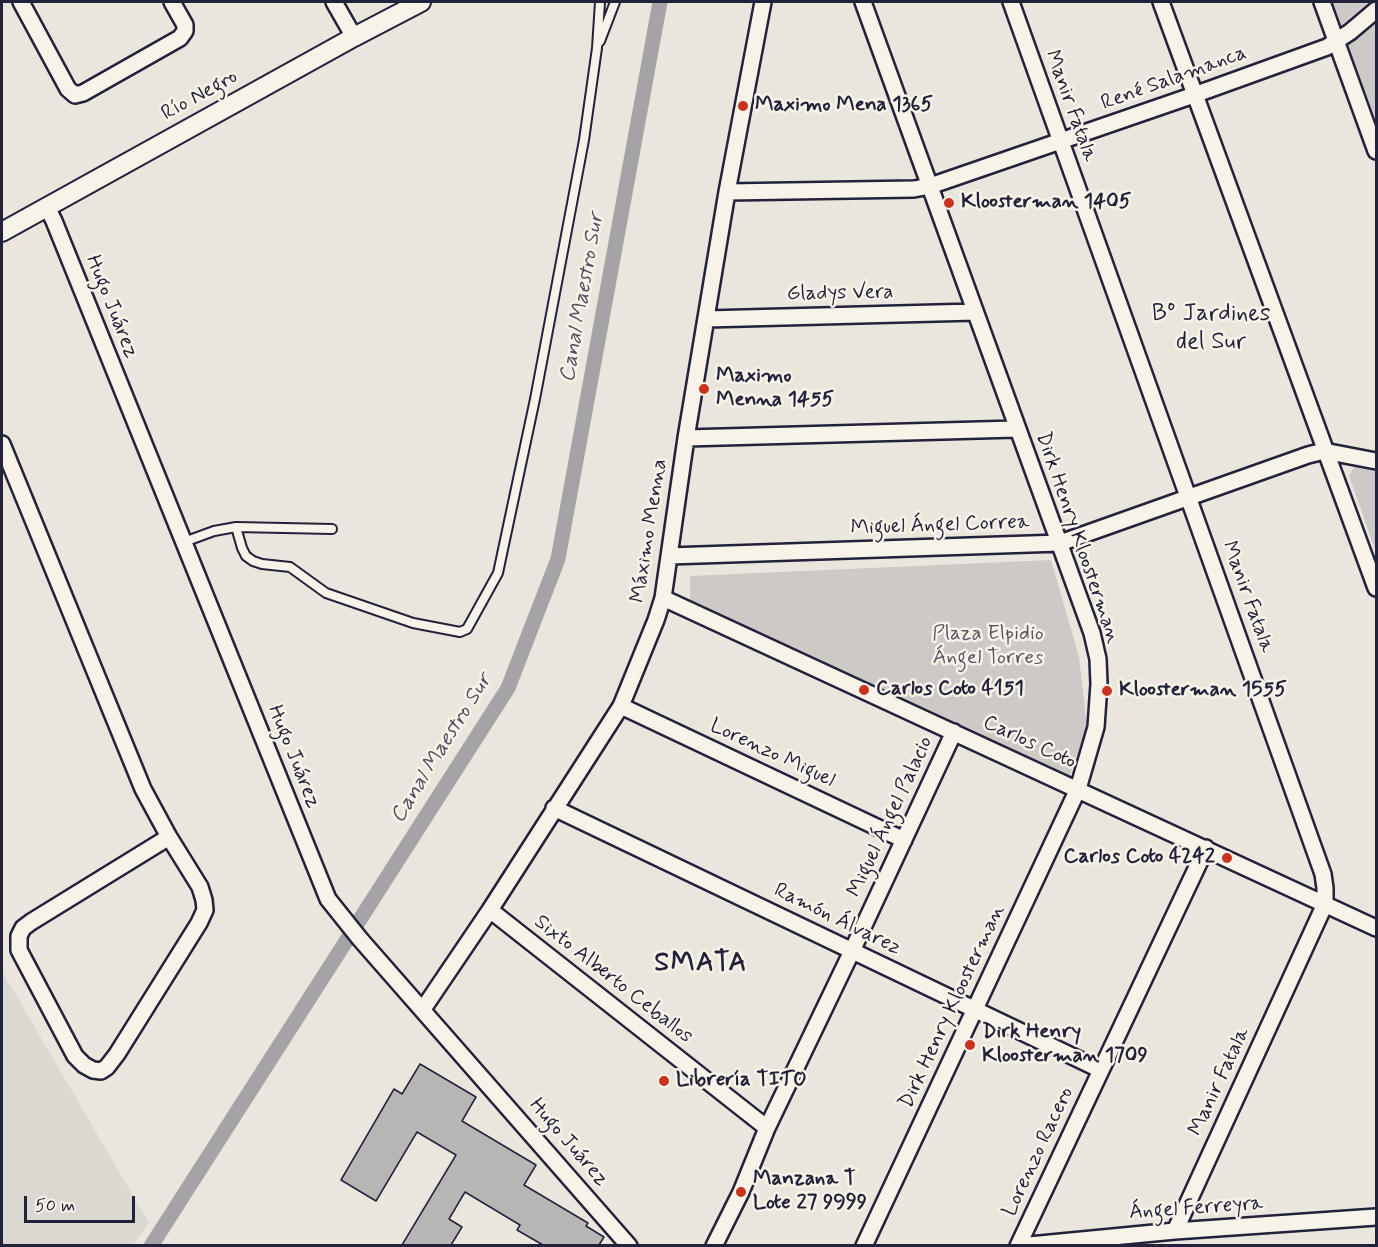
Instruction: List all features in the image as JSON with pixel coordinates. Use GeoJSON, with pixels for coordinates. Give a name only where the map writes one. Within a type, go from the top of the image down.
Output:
{"type":"FeatureCollection","features":[{"type":"Feature","properties":{"kind":"street"},"geometry":{"type":"LineString","coordinates":[[21,2],[68,89],[75,95],[83,93],[180,38],[185,31],[185,25],[172,2]]}},
{"type":"Feature","properties":{"kind":"street"},"geometry":{"type":"LineString","coordinates":[[334,2],[354,37]]}},
{"type":"Feature","properties":{"kind":"street","name":"Río Negro"},"geometry":{"type":"LineString","coordinates":[[2,232],[421,2]]}},
{"type":"Feature","properties":{"kind":"street","name":"Máximo Menna"},"geometry":{"type":"LineString","coordinates":[[423,1010],[621,706],[656,620],[663,598],[686,438],[727,192],[763,2]]}},
{"type":"Feature","properties":{"kind":"street","name":"Dirk Henry Kloosterman"},"geometry":{"type":"LineString","coordinates":[[863,2],[1016,429],[1060,543],[1092,633],[1098,658],[1097,719],[1078,789],[864,1245]]}},
{"type":"Feature","properties":{"kind":"street","name":"Manir Fatala"},"geometry":{"type":"LineString","coordinates":[[1011,2],[1323,874],[1325,904],[1175,1231]]}},
{"type":"Feature","properties":{"kind":"street"},"geometry":{"type":"LineString","coordinates":[[1161,2],[1324,451],[1377,588]]}},
{"type":"Feature","properties":{"kind":"street"},"geometry":{"type":"LineString","coordinates":[[1322,2],[1377,151]]}},
{"type":"Feature","properties":{"kind":"street","name":"René Salamanca"},"geometry":{"type":"LineString","coordinates":[[727,192],[914,189],[930,186],[1327,47],[1350,33],[1377,10]]}},
{"type":"Feature","properties":{"kind":"street","name":"Hugo Juárez"},"geometry":{"type":"LineString","coordinates":[[47,207],[328,899],[336,912],[628,1245]]}},
{"type":"Feature","properties":{"kind":"street","name":"Gladys Vera"},"geometry":{"type":"LineString","coordinates":[[706,318],[975,312]]}},
{"type":"Feature","properties":{"kind":"street"},"geometry":{"type":"LineString","coordinates":[[686,438],[1016,429]]}},
{"type":"Feature","properties":{"kind":"street"},"geometry":{"type":"LineString","coordinates":[[2,444],[143,789],[200,887],[204,900],[205,910],[200,923],[117,1054],[107,1067],[101,1071],[93,1070],[75,1056],[19,950],[18,936],[23,928],[32,922],[169,837]]}},
{"type":"Feature","properties":{"kind":"street","name":"Miguel Ángel Correa"},"geometry":{"type":"LineString","coordinates":[[669,556],[1060,543],[1308,454],[1324,451],[1377,461]]}},
{"type":"Feature","properties":{"kind":"street","name":"Carlos Coto"},"geometry":{"type":"LineString","coordinates":[[663,598],[1377,928]]}},
{"type":"Feature","properties":{"kind":"street","name":"Lorenzo Miguel"},"geometry":{"type":"LineString","coordinates":[[621,706],[904,840]]}},
{"type":"Feature","properties":{"kind":"street","name":"Miguel Ángel Palacio"},"geometry":{"type":"LineString","coordinates":[[714,1245],[954,732]]}},
{"type":"Feature","properties":{"kind":"street","name":"Ramón Álvarez"},"geometry":{"type":"LineString","coordinates":[[554,808],[1101,1070]]}},
{"type":"Feature","properties":{"kind":"street","name":"Lorenzo Racero"},"geometry":{"type":"LineString","coordinates":[[1018,1245],[1206,848]]}},
{"type":"Feature","properties":{"kind":"street","name":"Sixto Alberto Ceballos"},"geometry":{"type":"LineString","coordinates":[[490,910],[767,1128]]}},
{"type":"Feature","properties":{"kind":"street","name":"Ángel Ferreyra"},"geometry":{"type":"LineString","coordinates":[[1018,1245],[1377,1217]]}},
{"type":"Feature","properties":{"kind":"lane"},"geometry":{"type":"LineString","coordinates":[[236,527],[242,548],[252,561],[290,567],[326,593],[413,623],[460,632],[467,628],[498,573],[535,399],[582,151],[597,48],[600,2]]}},
{"type":"Feature","properties":{"kind":"lane"},"geometry":{"type":"LineString","coordinates":[[597,48],[615,2]]}},
{"type":"Feature","properties":{"kind":"lane"},"geometry":{"type":"LineString","coordinates":[[184,542],[213,531],[236,527],[332,529]]}},
{"type":"Feature","properties":{"kind":"shaded area"},"geometry":{"type":"Polygon","coordinates":[[[2,971],[149,1223],[133,1245],[2,1245],[2,971]]]}},
{"type":"Feature","properties":{"kind":"green space"},"geometry":{"type":"Polygon","coordinates":[[[1328,2],[1369,2],[1338,28],[1328,2]]]}},
{"type":"Feature","properties":{"kind":"green space"},"geometry":{"type":"Polygon","coordinates":[[[1376,20],[1376,120],[1346,44],[1376,20]]]}},
{"type":"Feature","properties":{"kind":"green space"},"geometry":{"type":"Polygon","coordinates":[[[1354,467],[1376,472],[1376,552],[1349,476],[1354,467]]]}},
{"type":"Feature","properties":{"kind":"green space","name":"Plaza Elpidio Ángel Torres"},"geometry":{"type":"Polygon","coordinates":[[[1051,560],[1079,657],[1087,726],[1068,780],[690,601],[690,576],[1051,560]]]}},
{"type":"Feature","properties":{"kind":"building"},"geometry":{"type":"Polygon","coordinates":[[[420,1064],[476,1097],[462,1121],[536,1165],[524,1185],[588,1223],[586,1226],[604,1237],[599,1245],[543,1245],[517,1230],[520,1225],[465,1192],[449,1219],[462,1227],[451,1245],[402,1245],[456,1155],[417,1132],[376,1201],[341,1180],[394,1089],[402,1094],[420,1064]]]}},
{"type":"Feature","properties":{"kind":"waterway","name":"Canal Maestro Sur"},"geometry":{"type":"LineString","coordinates":[[151,1246],[508,688],[558,559],[660,2]]}},
{"type":"Feature","properties":{"kind":"place","name":"Maximo Mena 1365"},"geometry":{"type":"Point","coordinates":[743,106]}},
{"type":"Feature","properties":{"kind":"place","name":"Kloosterman 1405"},"geometry":{"type":"Point","coordinates":[949,203]}},
{"type":"Feature","properties":{"kind":"place","name":"Maximo Menna 1455"},"geometry":{"type":"Point","coordinates":[704,389]}},
{"type":"Feature","properties":{"kind":"place","name":"Carlos Coto 4151"},"geometry":{"type":"Point","coordinates":[864,690]}},
{"type":"Feature","properties":{"kind":"place","name":"Kloosterman 1555"},"geometry":{"type":"Point","coordinates":[1107,691]}},
{"type":"Feature","properties":{"kind":"place","name":"Carlos Coto 4242"},"geometry":{"type":"Point","coordinates":[1227,858]}},
{"type":"Feature","properties":{"kind":"place","name":"Dirk Henry Kloosterman 1709"},"geometry":{"type":"Point","coordinates":[970,1045]}},
{"type":"Feature","properties":{"kind":"place","name":"Librería TITO"},"geometry":{"type":"Point","coordinates":[664,1081]}},
{"type":"Feature","properties":{"kind":"place","name":"Manzana T Lote 27 9999"},"geometry":{"type":"Point","coordinates":[741,1192]}},
{"type":"Feature","properties":{"kind":"district","name":"Bº Jardines del Sur"},"geometry":{"type":"Point","coordinates":[1211,329]}},
{"type":"Feature","properties":{"kind":"district","name":"SMATA"},"geometry":{"type":"Point","coordinates":[701,964]}}]}
